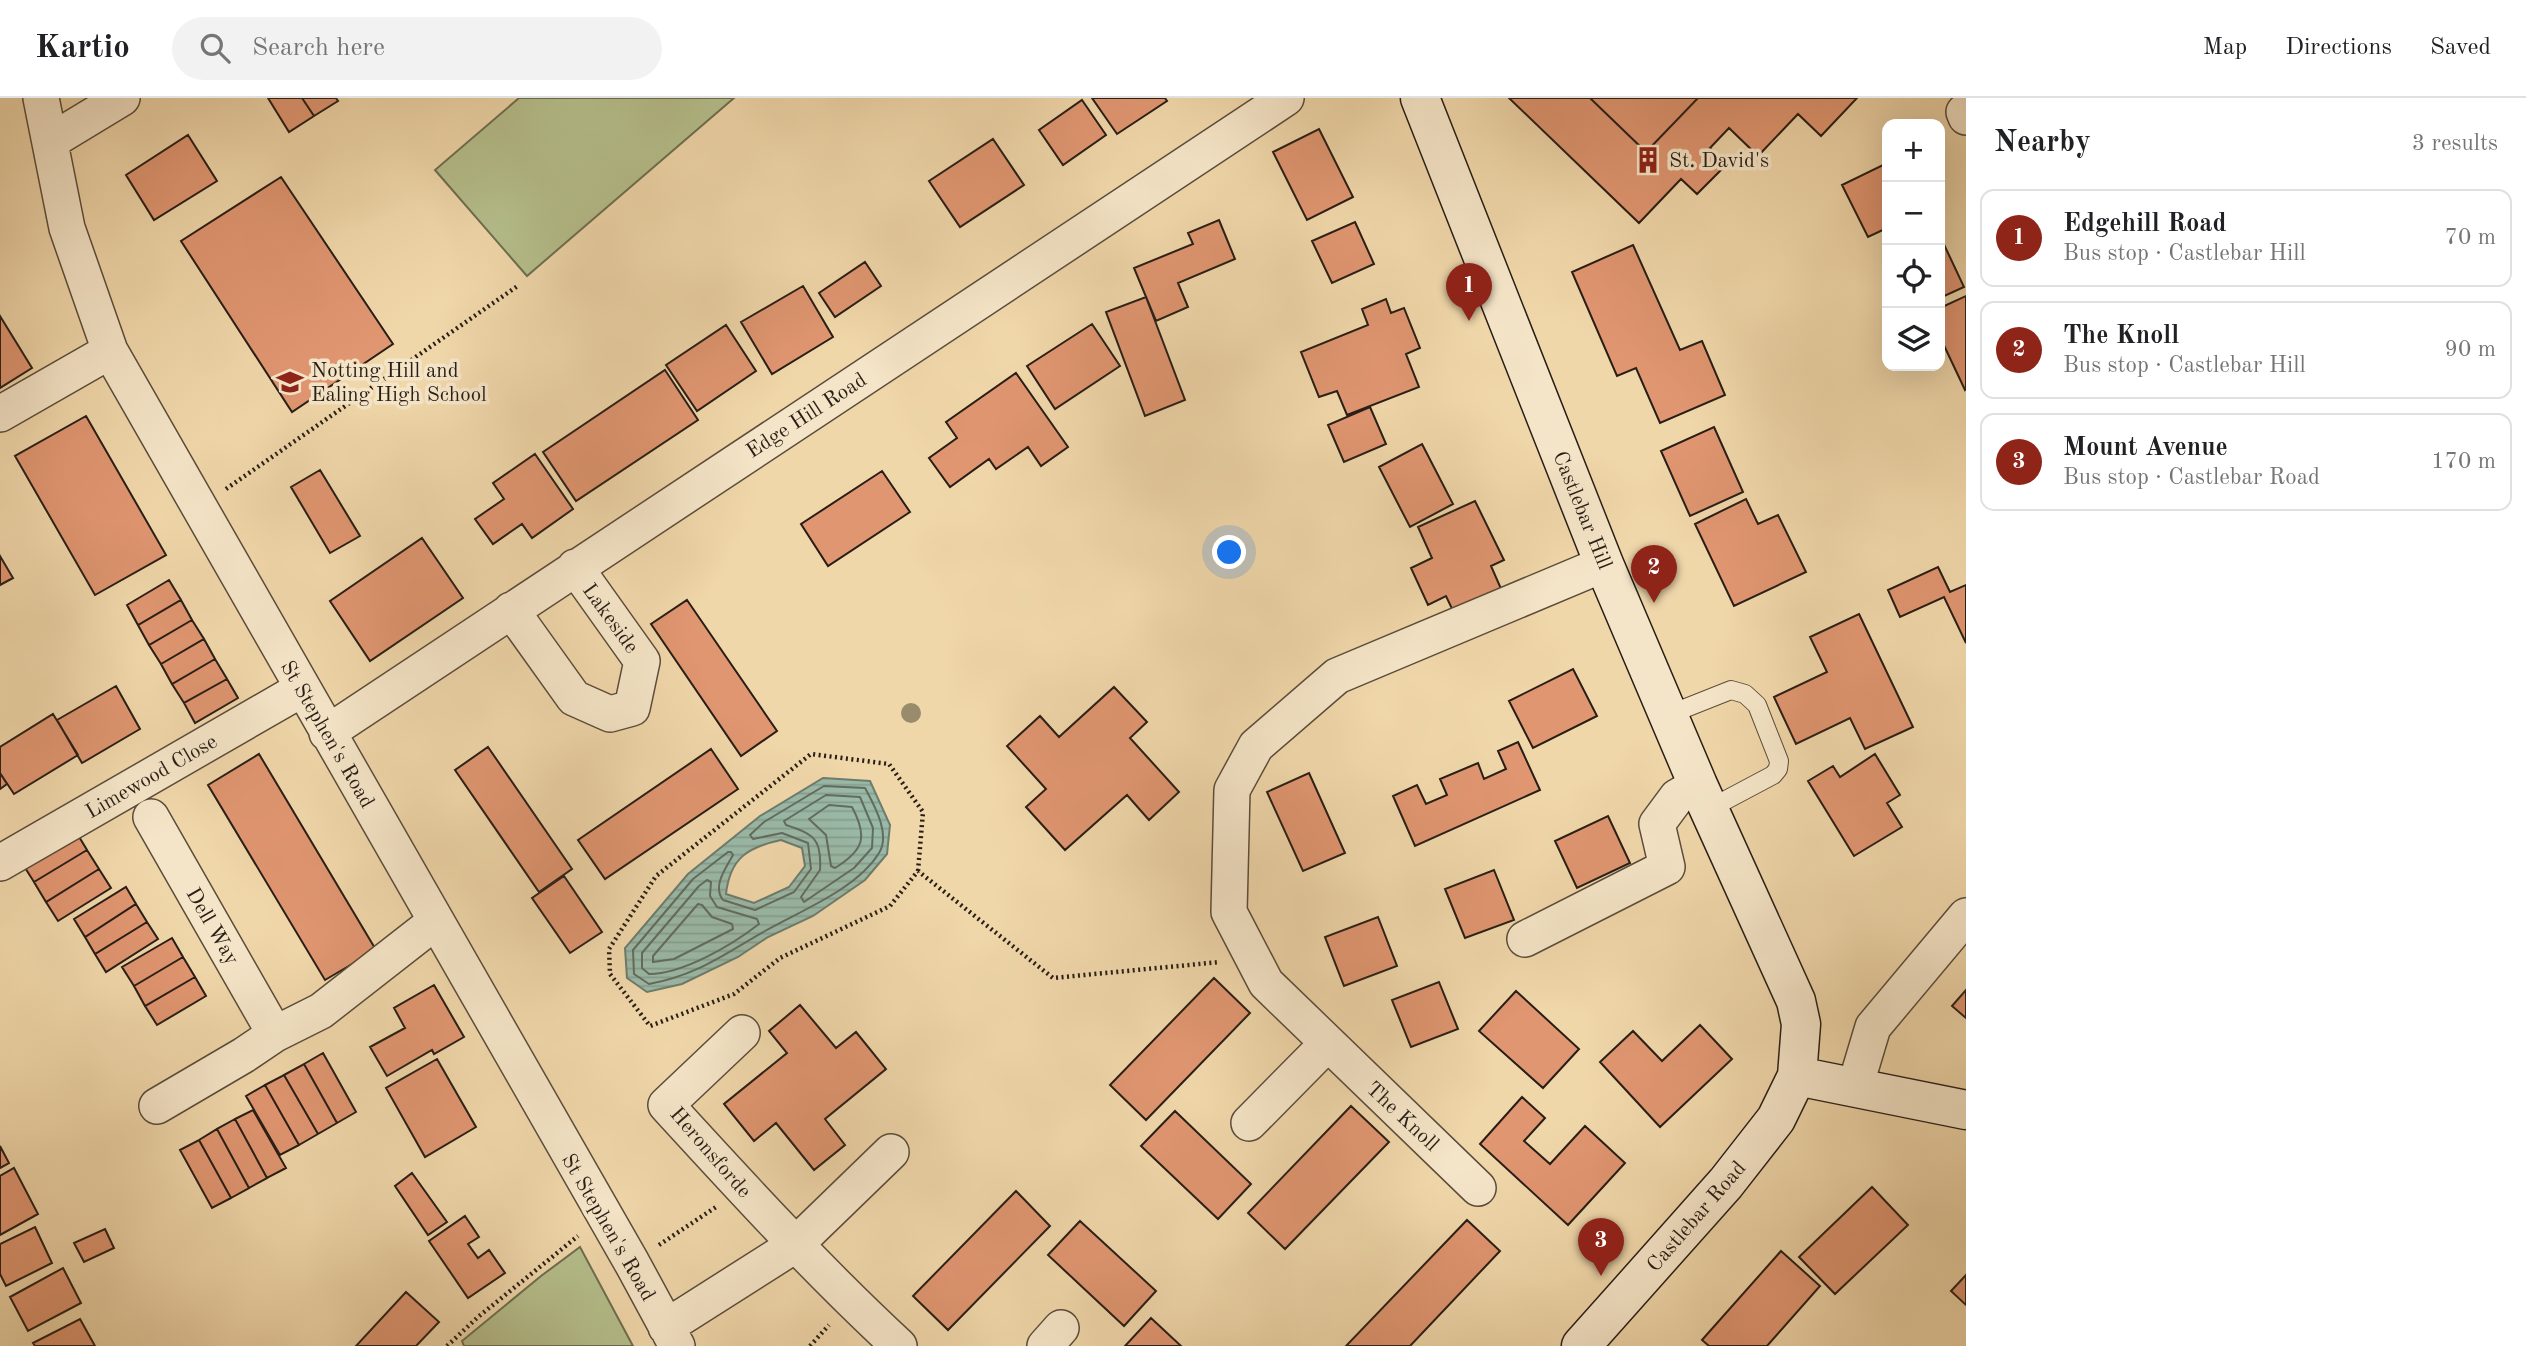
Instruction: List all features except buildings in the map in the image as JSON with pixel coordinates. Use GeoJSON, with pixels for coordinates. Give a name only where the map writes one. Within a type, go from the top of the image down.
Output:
{"type":"FeatureCollection","features":[{"type":"Feature","properties":{"kind":"main road","name":"Castlebar Hill"},"geometry":{"type":"LineString","coordinates":[[1422,99],[1604,564],[1703,797],[1796,1001],[1801,1024],[1797,1076]]}},
{"type":"Feature","properties":{"kind":"main road"},"geometry":{"type":"LineString","coordinates":[[1797,1076],[1966,1110]]}},
{"type":"Feature","properties":{"kind":"main road","name":"Castlebar Road"},"geometry":{"type":"LineString","coordinates":[[1581,1346],[1726,1183],[1776,1119],[1797,1076]]}},
{"type":"Feature","properties":{"kind":"street","name":"St Stephen's Road"},"geometry":{"type":"LineString","coordinates":[[41,98],[67,228],[110,351],[632,1264],[671,1337]]}},
{"type":"Feature","properties":{"kind":"street"},"geometry":{"type":"LineString","coordinates":[[51,141],[121,98]]}},
{"type":"Feature","properties":{"kind":"street","name":"Edge Hill Road"},"geometry":{"type":"LineString","coordinates":[[327,733],[1286,98]]}},
{"type":"Feature","properties":{"kind":"street"},"geometry":{"type":"LineString","coordinates":[[0,414],[110,351]]}},
{"type":"Feature","properties":{"kind":"street","name":"The Knoll"},"geometry":{"type":"LineString","coordinates":[[1478,1188],[1266,983],[1228,912],[1232,790],[1256,746],[1337,676],[1604,564]]}},
{"type":"Feature","properties":{"kind":"street","name":"Lakeside"},"geometry":{"type":"LineString","coordinates":[[510,610],[574,698],[610,714],[632,708],[642,662],[575,567]]}},
{"type":"Feature","properties":{"kind":"street","name":"Limewood Close"},"geometry":{"type":"LineString","coordinates":[[0,863],[302,689]]}},
{"type":"Feature","properties":{"kind":"street"},"geometry":{"type":"LineString","coordinates":[[1525,939],[1667,867],[1657,824],[1677,797],[1703,797]]}},
{"type":"Feature","properties":{"kind":"street","name":"Dell Way"},"geometry":{"type":"LineString","coordinates":[[151,817],[275,1034]]}},
{"type":"Feature","properties":{"kind":"street"},"geometry":{"type":"LineString","coordinates":[[1855,1087],[1873,1027],[1966,916]]}},
{"type":"Feature","properties":{"kind":"street"},"geometry":{"type":"LineString","coordinates":[[156,1106],[275,1034],[321,1011],[435,922]]}},
{"type":"Feature","properties":{"kind":"street","name":"Heronsforde"},"geometry":{"type":"LineString","coordinates":[[742,1033],[666,1105],[795,1245],[899,1346]]}},
{"type":"Feature","properties":{"kind":"street"},"geometry":{"type":"LineString","coordinates":[[1249,1123],[1327,1044]]}},
{"type":"Feature","properties":{"kind":"street"},"geometry":{"type":"LineString","coordinates":[[671,1337],[795,1245],[891,1152]]}},
{"type":"Feature","properties":{"kind":"lane"},"geometry":{"type":"LineString","coordinates":[[1668,715],[1731,690],[1745,694],[1757,705],[1779,761],[1778,769],[1773,775],[1703,797]]}},
{"type":"Feature","properties":{"kind":"path"},"geometry":{"type":"LineString","coordinates":[[199,506],[519,285]]}},
{"type":"Feature","properties":{"kind":"path"},"geometry":{"type":"LineString","coordinates":[[811,754],[889,764],[923,812],[918,871],[890,906],[780,958],[733,994],[650,1026],[610,974],[609,948],[656,876],[811,754]]}},
{"type":"Feature","properties":{"kind":"path"},"geometry":{"type":"LineString","coordinates":[[918,871],[1053,978],[1202,965],[1252,956]]}},
{"type":"Feature","properties":{"kind":"path"},"geometry":{"type":"LineString","coordinates":[[632,1264],[743,1189]]}},
{"type":"Feature","properties":{"kind":"path"},"geometry":{"type":"LineString","coordinates":[[447,1346],[454,1343],[478,1317],[604,1216]]}},
{"type":"Feature","properties":{"kind":"green space"},"geometry":{"type":"Polygon","coordinates":[[[519,98],[734,98],[527,276],[435,170],[519,98]]]}},
{"type":"Feature","properties":{"kind":"green space"},"geometry":{"type":"Polygon","coordinates":[[[580,1247],[633,1346],[464,1346],[462,1341],[580,1247]]]}},
{"type":"Feature","properties":{"kind":"water"},"geometry":{"type":"Polygon","coordinates":[[[823,778],[870,781],[890,825],[887,854],[865,880],[813,916],[682,984],[647,992],[627,978],[625,948],[688,874],[760,816],[823,778]],[[781,840],[750,851],[736,863],[726,894],[754,903],[789,887],[805,866],[802,848],[781,840]]]}},
{"type":"Feature","properties":{"kind":"place","name":"St. David's"},"geometry":{"type":"Point","coordinates":[1648,160]}},
{"type":"Feature","properties":{"kind":"place","name":"Edgehill Road"},"geometry":{"type":"Point","coordinates":[1469,321]}},
{"type":"Feature","properties":{"kind":"place","name":"Notting Hill and Ealing High School"},"geometry":{"type":"Point","coordinates":[290,382]}},
{"type":"Feature","properties":{"kind":"place","name":"The Knoll"},"geometry":{"type":"Point","coordinates":[1654,603]}},
{"type":"Feature","properties":{"kind":"place","name":"Mount Avenue"},"geometry":{"type":"Point","coordinates":[1601,1276]}}]}
